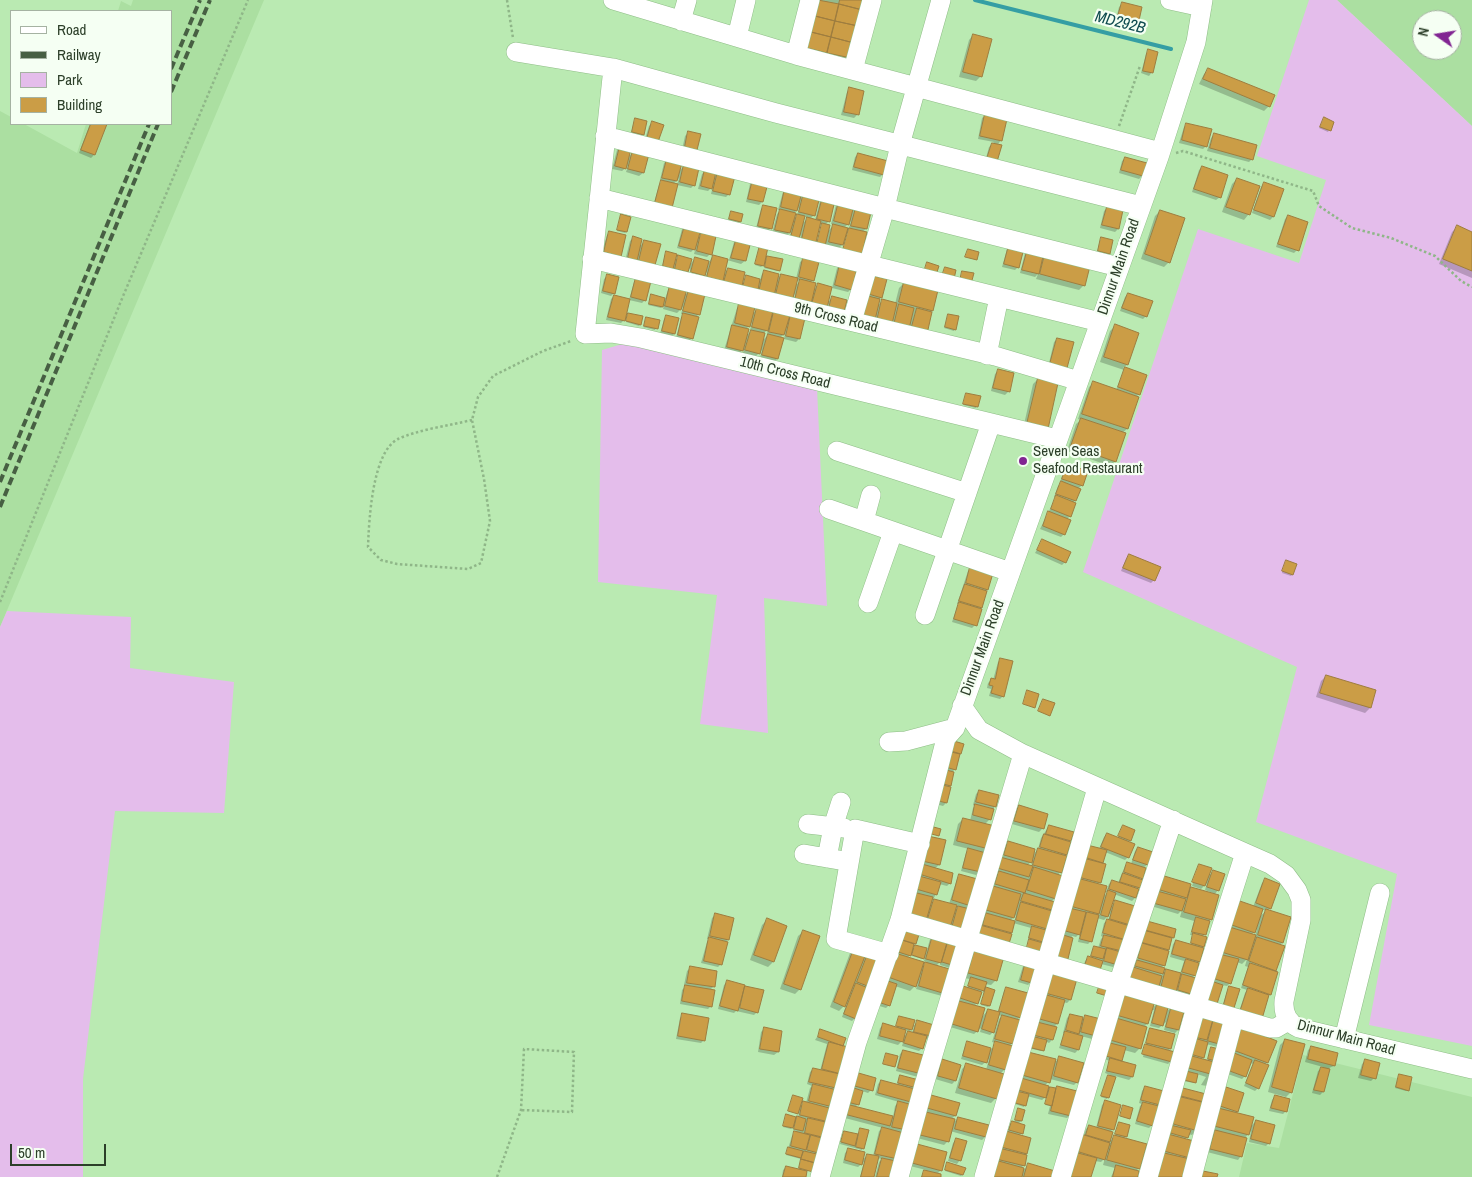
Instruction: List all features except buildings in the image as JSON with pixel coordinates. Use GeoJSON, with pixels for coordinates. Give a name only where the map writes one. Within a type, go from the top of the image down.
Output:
{"type":"FeatureCollection","features":[{"type":"Feature","properties":{"kind":"street"},"geometry":{"type":"LineString","coordinates":[[681,20],[687,0]]}},
{"type":"Feature","properties":{"kind":"street"},"geometry":{"type":"LineString","coordinates":[[737,37],[746,0]]}},
{"type":"Feature","properties":{"kind":"street"},"geometry":{"type":"LineString","coordinates":[[796,55],[810,0]]}},
{"type":"Feature","properties":{"kind":"street"},"geometry":{"type":"LineString","coordinates":[[853,70],[872,0]]}},
{"type":"Feature","properties":{"kind":"street"},"geometry":{"type":"LineString","coordinates":[[852,322],[941,0]]}},
{"type":"Feature","properties":{"kind":"street"},"geometry":{"type":"LineString","coordinates":[[1170,0],[1202,4]]}},
{"type":"Feature","properties":{"kind":"street"},"geometry":{"type":"LineString","coordinates":[[621,1],[796,55],[1160,152]]}},
{"type":"Feature","properties":{"kind":"street","name":"Dinnur Main Road"},"geometry":{"type":"LineString","coordinates":[[1202,4],[1196,42],[1160,152],[962,706],[979,730],[1023,754],[1270,864],[1286,875],[1298,890],[1302,910],[1302,920],[1283,1008],[1288,1021],[1293,1025],[1472,1069]]}},
{"type":"Feature","properties":{"kind":"street"},"geometry":{"type":"LineString","coordinates":[[516,52],[613,68],[900,145],[1141,206]]}},
{"type":"Feature","properties":{"kind":"street"},"geometry":{"type":"LineString","coordinates":[[585,334],[613,68]]}},
{"type":"Feature","properties":{"kind":"street"},"geometry":{"type":"LineString","coordinates":[[605,136],[1119,267]]}},
{"type":"Feature","properties":{"kind":"street"},"geometry":{"type":"LineString","coordinates":[[598,198],[1100,322]]}},
{"type":"Feature","properties":{"kind":"street","name":"9th Cross Road"},"geometry":{"type":"LineString","coordinates":[[592,259],[987,355],[1079,381]]}},
{"type":"Feature","properties":{"kind":"street"},"geometry":{"type":"LineString","coordinates":[[987,355],[999,297]]}},
{"type":"Feature","properties":{"kind":"street","name":"10th Cross Road"},"geometry":{"type":"LineString","coordinates":[[585,334],[611,333],[641,338],[1057,439]]}},
{"type":"Feature","properties":{"kind":"street"},"geometry":{"type":"LineString","coordinates":[[925,615],[991,423]]}},
{"type":"Feature","properties":{"kind":"street"},"geometry":{"type":"LineString","coordinates":[[837,451],[966,493]]}},
{"type":"Feature","properties":{"kind":"street"},"geometry":{"type":"LineString","coordinates":[[864,522],[872,495]]}},
{"type":"Feature","properties":{"kind":"street"},"geometry":{"type":"LineString","coordinates":[[829,510],[1010,572]]}},
{"type":"Feature","properties":{"kind":"street"},"geometry":{"type":"LineString","coordinates":[[868,603],[893,532]]}},
{"type":"Feature","properties":{"kind":"street"},"geometry":{"type":"LineString","coordinates":[[820,1177],[857,1042],[900,920],[946,738],[955,728],[962,706]]}},
{"type":"Feature","properties":{"kind":"street"},"geometry":{"type":"LineString","coordinates":[[889,742],[906,741],[955,728]]}},
{"type":"Feature","properties":{"kind":"street"},"geometry":{"type":"LineString","coordinates":[[899,1177],[924,1085],[1023,754]]}},
{"type":"Feature","properties":{"kind":"street"},"geometry":{"type":"LineString","coordinates":[[984,1177],[1096,788]]}},
{"type":"Feature","properties":{"kind":"street"},"geometry":{"type":"LineString","coordinates":[[827,858],[833,827],[841,802]]}},
{"type":"Feature","properties":{"kind":"street"},"geometry":{"type":"LineString","coordinates":[[1061,1177],[1118,984],[1173,820]]}},
{"type":"Feature","properties":{"kind":"street"},"geometry":{"type":"LineString","coordinates":[[808,824],[855,829],[920,844]]}},
{"type":"Feature","properties":{"kind":"street"},"geometry":{"type":"LineString","coordinates":[[855,829],[836,939],[889,954]]}},
{"type":"Feature","properties":{"kind":"street"},"geometry":{"type":"LineString","coordinates":[[1148,1177],[1196,1007],[1245,853]]}},
{"type":"Feature","properties":{"kind":"street"},"geometry":{"type":"LineString","coordinates":[[804,854],[848,861]]}},
{"type":"Feature","properties":{"kind":"street"},"geometry":{"type":"LineString","coordinates":[[1344,1039],[1380,892]]}},
{"type":"Feature","properties":{"kind":"street"},"geometry":{"type":"LineString","coordinates":[[900,920],[1234,1018],[1276,1028],[1288,1021]]}},
{"type":"Feature","properties":{"kind":"street"},"geometry":{"type":"LineString","coordinates":[[1192,1177],[1234,1018]]}},
{"type":"Feature","properties":{"kind":"path"},"geometry":{"type":"LineString","coordinates":[[0,602],[121,301],[248,0]]}},
{"type":"Feature","properties":{"kind":"path"},"geometry":{"type":"LineString","coordinates":[[507,0],[516,52]]}},
{"type":"Feature","properties":{"kind":"path"},"geometry":{"type":"LineString","coordinates":[[1114,140],[1140,66]]}},
{"type":"Feature","properties":{"kind":"path"},"geometry":{"type":"LineString","coordinates":[[1160,152],[1171,154],[1183,151],[1313,191],[1319,206],[1352,228],[1391,238],[1435,256],[1461,281],[1472,287]]}},
{"type":"Feature","properties":{"kind":"path"},"geometry":{"type":"LineString","coordinates":[[472,420],[396,440],[383,455],[376,476],[368,522],[368,547],[381,560],[397,564],[468,569],[481,563],[490,521],[472,420],[478,397],[493,376],[543,351],[585,334]]}},
{"type":"Feature","properties":{"kind":"path"},"geometry":{"type":"LineString","coordinates":[[497,1177],[521,1110],[524,1049],[574,1052],[572,1112],[521,1110]]}},
{"type":"Feature","properties":{"kind":"shaded area"},"geometry":{"type":"Polygon","coordinates":[[[133,0],[264,0],[0,627],[0,111],[10,116],[10,125],[26,125],[77,153],[86,125],[172,125],[172,10],[118,10],[121,1],[131,6],[133,0]]]}},
{"type":"Feature","properties":{"kind":"shaded area"},"geometry":{"type":"Polygon","coordinates":[[[1337,0],[1472,0],[1472,126],[1337,0]]]}},
{"type":"Feature","properties":{"kind":"shaded area"},"geometry":{"type":"Polygon","coordinates":[[[1303,1055],[1472,1097],[1472,1177],[1239,1177],[1247,1143],[1279,1148],[1303,1055]]]}},
{"type":"Feature","properties":{"kind":"green space"},"geometry":{"type":"Polygon","coordinates":[[[1309,0],[1337,0],[1472,126],[1472,1046],[1369,1025],[1397,874],[1256,822],[1297,667],[1083,572],[1198,229],[1299,263],[1326,180],[1257,156],[1309,0]]]}},
{"type":"Feature","properties":{"kind":"green space"},"geometry":{"type":"Polygon","coordinates":[[[629,342],[817,388],[827,606],[764,598],[768,733],[700,724],[717,595],[598,582],[602,350],[629,342]]]}},
{"type":"Feature","properties":{"kind":"green space"},"geometry":{"type":"Polygon","coordinates":[[[7,611],[131,617],[130,668],[234,682],[224,813],[115,811],[83,1079],[83,1177],[0,1177],[0,627],[7,611]]]}},
{"type":"Feature","properties":{"kind":"waterway","name":"MD292B"},"geometry":{"type":"LineString","coordinates":[[975,0],[1171,49]]}},
{"type":"Feature","properties":{"kind":"railway"},"geometry":{"type":"LineString","coordinates":[[172,67],[200,0]]}},
{"type":"Feature","properties":{"kind":"railway"},"geometry":{"type":"LineString","coordinates":[[172,90],[210,0]]}},
{"type":"Feature","properties":{"kind":"railway"},"geometry":{"type":"LineString","coordinates":[[0,482],[149,125]]}},
{"type":"Feature","properties":{"kind":"railway"},"geometry":{"type":"LineString","coordinates":[[0,507],[158,125]]}},
{"type":"Feature","properties":{"kind":"place","name":"Seven Seas Seafood Restaurant"},"geometry":{"type":"Point","coordinates":[1023,461]}}]}
